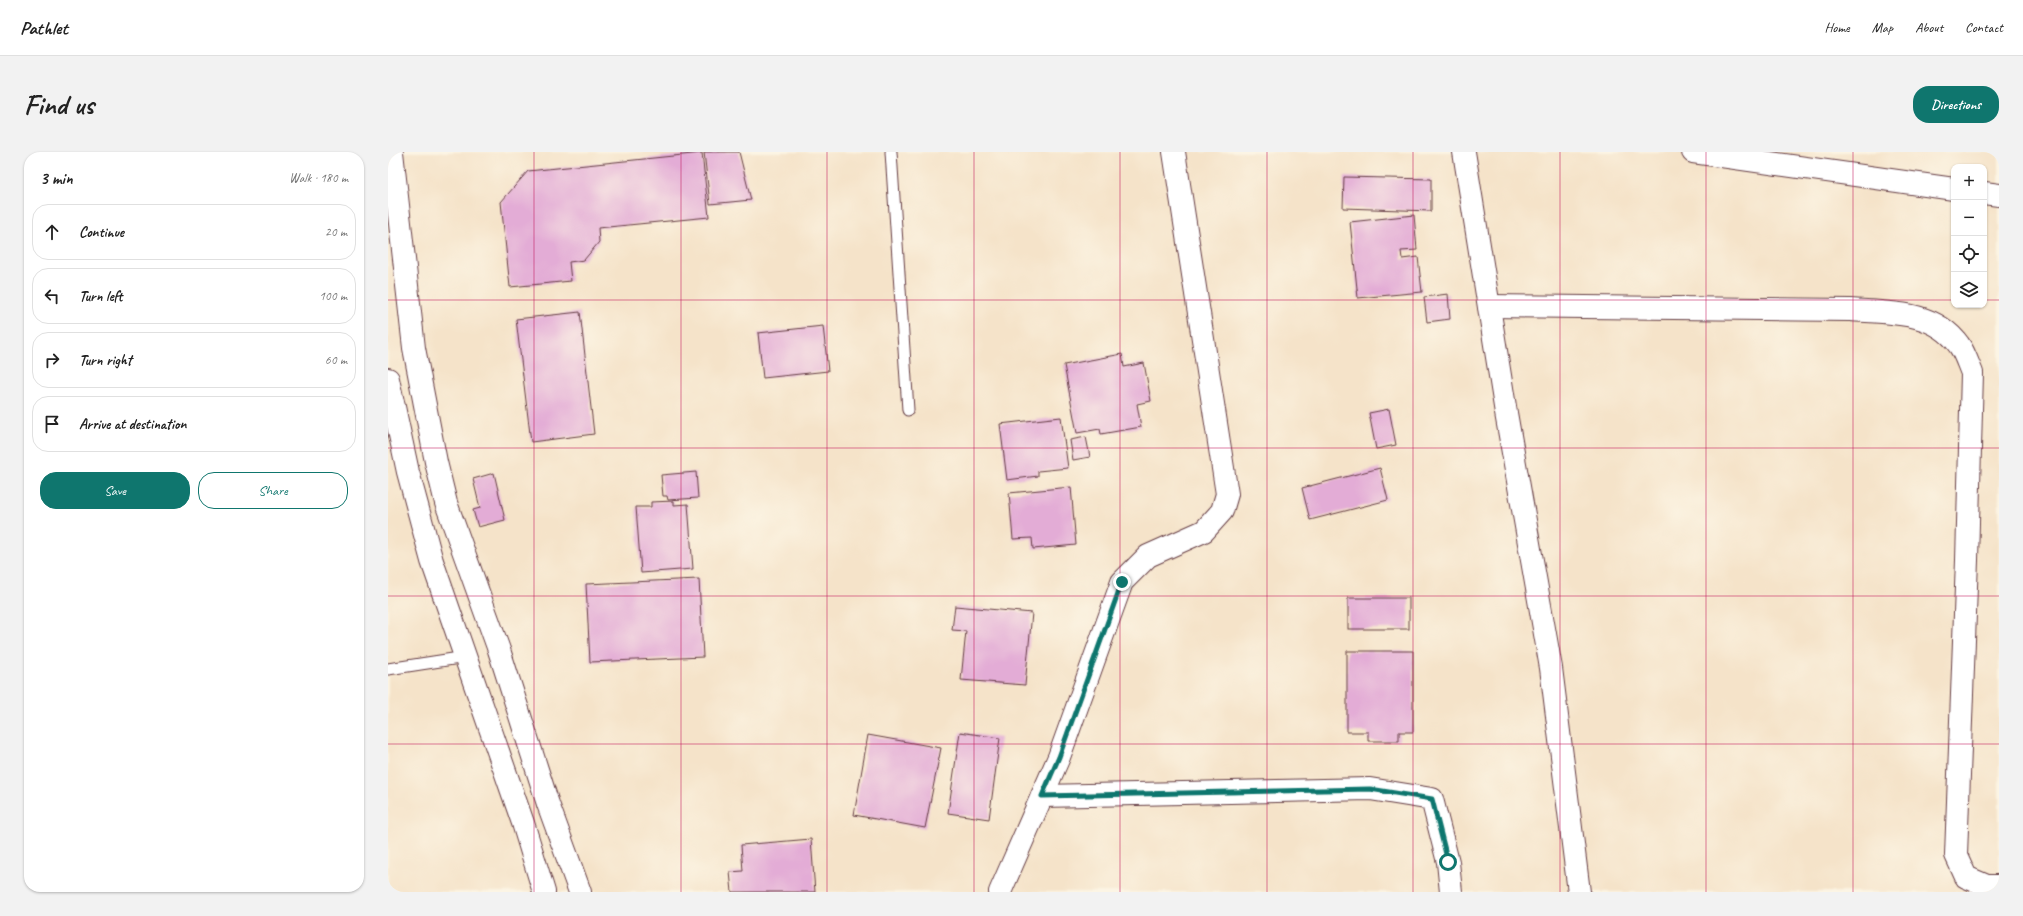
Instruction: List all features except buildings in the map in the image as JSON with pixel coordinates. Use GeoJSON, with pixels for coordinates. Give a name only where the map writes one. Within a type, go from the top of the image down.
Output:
{"type":"FeatureCollection","features":[{"type":"Feature","properties":{"kind":"street"},"geometry":{"type":"LineString","coordinates":[[392,152],[414,348],[442,489],[499,650],[548,804],[580,892]]}},
{"type":"Feature","properties":{"kind":"street"},"geometry":{"type":"LineString","coordinates":[[1000,892],[1059,757],[1122,582],[1148,556],[1204,531],[1222,511],[1227,494],[1174,152]]}},
{"type":"Feature","properties":{"kind":"street"},"geometry":{"type":"LineString","coordinates":[[1464,152],[1506,413],[1551,668],[1579,892]]}},
{"type":"Feature","properties":{"kind":"street"},"geometry":{"type":"LineString","coordinates":[[1693,152],[1951,189]]}},
{"type":"Feature","properties":{"kind":"street"},"geometry":{"type":"LineString","coordinates":[[1987,193],[1999,195]]}},
{"type":"Feature","properties":{"kind":"street"},"geometry":{"type":"LineString","coordinates":[[1489,306],[1850,310],[1910,314],[1942,326],[1960,346],[1972,373],[1967,560],[1956,855],[1966,877],[1987,886],[1999,886]]}},
{"type":"Feature","properties":{"kind":"street"},"geometry":{"type":"LineString","coordinates":[[388,379],[408,472],[432,561],[523,823],[543,892]]}},
{"type":"Feature","properties":{"kind":"street"},"geometry":{"type":"LineString","coordinates":[[1042,796],[1370,789],[1432,799],[1448,862],[1451,892]]}},
{"type":"Feature","properties":{"kind":"lane"},"geometry":{"type":"LineString","coordinates":[[891,152],[908,410]]}},
{"type":"Feature","properties":{"kind":"lane"},"geometry":{"type":"LineString","coordinates":[[388,669],[466,657]]}},
{"type":"Feature","properties":{"kind":"route"},"geometry":{"type":"LineString","coordinates":[[1122,582],[1094,656],[1059,757],[1042,796],[1370,789],[1432,799],[1448,862]]}}]}
